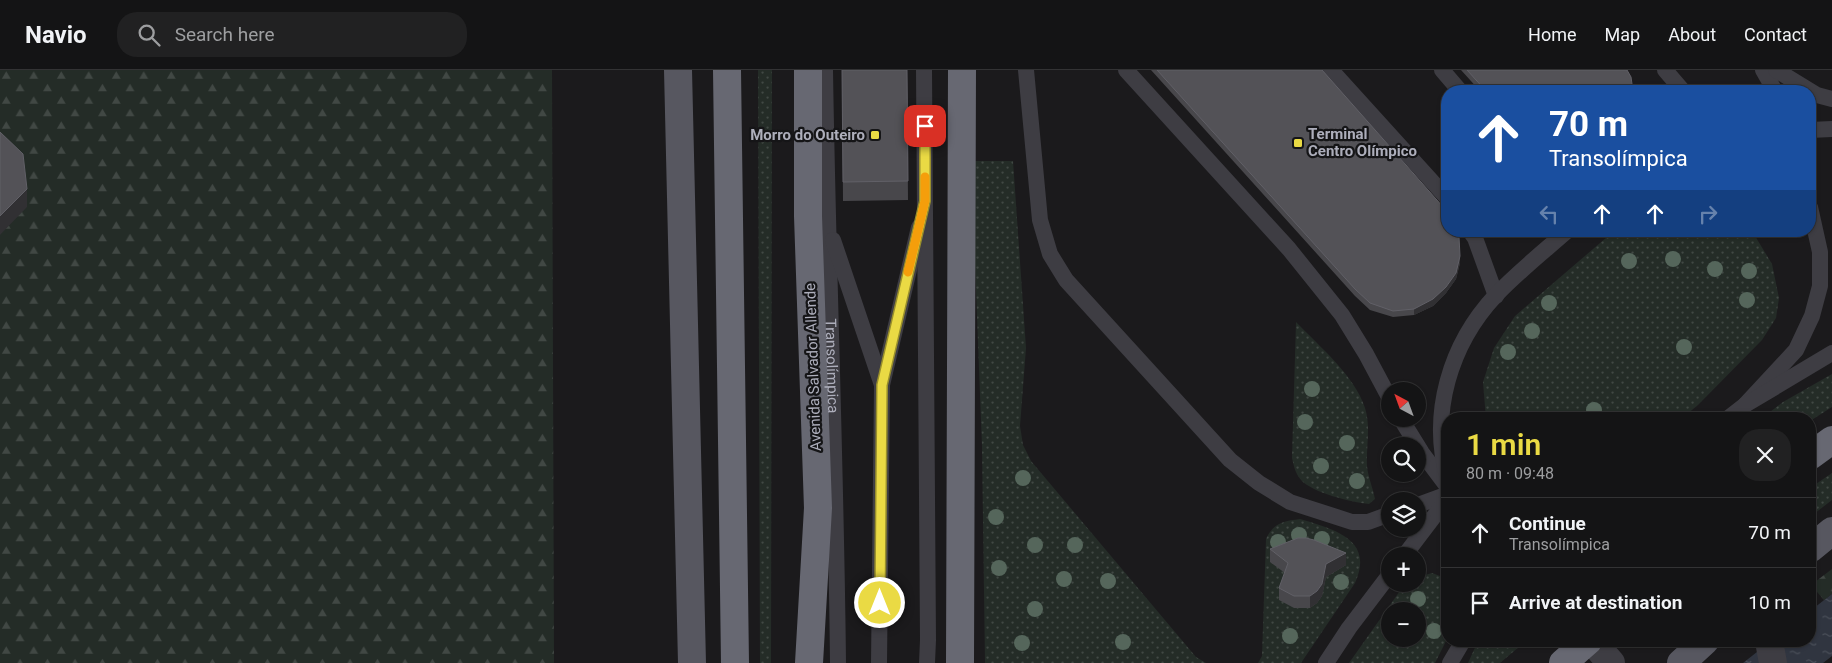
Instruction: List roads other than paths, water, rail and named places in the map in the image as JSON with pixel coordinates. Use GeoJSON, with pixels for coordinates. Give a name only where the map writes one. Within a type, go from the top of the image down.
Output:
{"type":"FeatureCollection","features":[{"type":"Feature","properties":{"kind":"highway"},"geometry":{"type":"LineString","coordinates":[[727,70],[735,663]]}},
{"type":"Feature","properties":{"kind":"highway","name":"Avenida Salvador Allende"},"geometry":{"type":"LineString","coordinates":[[808,70],[808,216],[818,508],[810,663]]}},
{"type":"Feature","properties":{"kind":"highway"},"geometry":{"type":"LineString","coordinates":[[960,663],[962,70]]}},
{"type":"Feature","properties":{"kind":"highway"},"geometry":{"type":"LineString","coordinates":[[1816,452],[1832,440]]}},
{"type":"Feature","properties":{"kind":"highway"},"geometry":{"type":"LineString","coordinates":[[1563,663],[1581,647]]}},
{"type":"Feature","properties":{"kind":"main road"},"geometry":{"type":"LineString","coordinates":[[678,70],[692,663]]}},
{"type":"Feature","properties":{"kind":"main road"},"geometry":{"type":"LineString","coordinates":[[1816,544],[1832,531]]}},
{"type":"Feature","properties":{"kind":"main road"},"geometry":{"type":"LineString","coordinates":[[1680,663],[1698,647]]}},
{"type":"Feature","properties":{"kind":"street"},"geometry":{"type":"LineString","coordinates":[[1597,647],[1611,663]]}},
{"type":"Feature","properties":{"kind":"street"},"geometry":{"type":"LineString","coordinates":[[1769,647],[1773,663]]}},
{"type":"Feature","properties":{"kind":"lane","name":"Transolímpica"},"geometry":{"type":"LineString","coordinates":[[825,70],[827,224],[837,511],[838,663]]}},
{"type":"Feature","properties":{"kind":"lane"},"geometry":{"type":"LineString","coordinates":[[924,70],[927,663]]}},
{"type":"Feature","properties":{"kind":"lane"},"geometry":{"type":"LineString","coordinates":[[1026,70],[1040,220],[1050,254],[1066,280],[1230,460],[1259,483],[1290,502],[1352,522],[1368,522],[1381,517]]}},
{"type":"Feature","properties":{"kind":"lane"},"geometry":{"type":"LineString","coordinates":[[1126,70],[1289,249],[1342,315],[1381,382]]}},
{"type":"Feature","properties":{"kind":"lane"},"geometry":{"type":"LineString","coordinates":[[1331,70],[1441,191]]}},
{"type":"Feature","properties":{"kind":"lane"},"geometry":{"type":"LineString","coordinates":[[1442,70],[1455,85]]}},
{"type":"Feature","properties":{"kind":"lane"},"geometry":{"type":"LineString","coordinates":[[1664,70],[1678,85]]}},
{"type":"Feature","properties":{"kind":"lane"},"geometry":{"type":"LineString","coordinates":[[1763,70],[1772,85]]}},
{"type":"Feature","properties":{"kind":"lane"},"geometry":{"type":"LineString","coordinates":[[1776,70],[1801,85]]}},
{"type":"Feature","properties":{"kind":"lane"},"geometry":{"type":"LineString","coordinates":[[1816,94],[1832,99]]}},
{"type":"Feature","properties":{"kind":"lane"},"geometry":{"type":"LineString","coordinates":[[1816,130],[1832,129]]}},
{"type":"Feature","properties":{"kind":"lane"},"geometry":{"type":"LineString","coordinates":[[879,663],[882,385],[925,201]]}},
{"type":"Feature","properties":{"kind":"lane"},"geometry":{"type":"LineString","coordinates":[[827,224],[882,385]]}},
{"type":"Feature","properties":{"kind":"lane"},"geometry":{"type":"LineString","coordinates":[[1745,405],[1796,350],[1812,316],[1820,286],[1820,252],[1816,234]]}},
{"type":"Feature","properties":{"kind":"lane"},"geometry":{"type":"LineString","coordinates":[[1474,237],[1496,296]]}},
{"type":"Feature","properties":{"kind":"lane"},"geometry":{"type":"LineString","coordinates":[[1441,446],[1440,412],[1449,371],[1472,327],[1496,296],[1560,237]]}},
{"type":"Feature","properties":{"kind":"lane"},"geometry":{"type":"LineString","coordinates":[[1814,237],[1820,252]]}},
{"type":"Feature","properties":{"kind":"lane"},"geometry":{"type":"LineString","coordinates":[[1736,412],[1832,353]]}},
{"type":"Feature","properties":{"kind":"lane"},"geometry":{"type":"LineString","coordinates":[[1407,428],[1422,453],[1441,478]]}},
{"type":"Feature","properties":{"kind":"lane"},"geometry":{"type":"LineString","coordinates":[[1426,502],[1441,497]]}},
{"type":"Feature","properties":{"kind":"lane"},"geometry":{"type":"LineString","coordinates":[[1411,547],[1441,507]]}},
{"type":"Feature","properties":{"kind":"lane"},"geometry":{"type":"LineString","coordinates":[[1326,663],[1349,628],[1381,586]]}},
{"type":"Feature","properties":{"kind":"lane"},"geometry":{"type":"LineString","coordinates":[[1450,663],[1459,647]]}},
{"type":"Feature","properties":{"kind":"water"},"geometry":{"type":"Polygon","coordinates":[[[1832,594],[1832,656],[1823,663],[1743,663],[1763,647],[1816,647],[1816,606],[1832,594]]]}},
{"type":"Feature","properties":{"kind":"place","name":"Morro do Outeiro"},"geometry":{"type":"Point","coordinates":[875,135]}},
{"type":"Feature","properties":{"kind":"place","name":"Terminal Centro Olímpico"},"geometry":{"type":"Point","coordinates":[1298,143]}}]}
